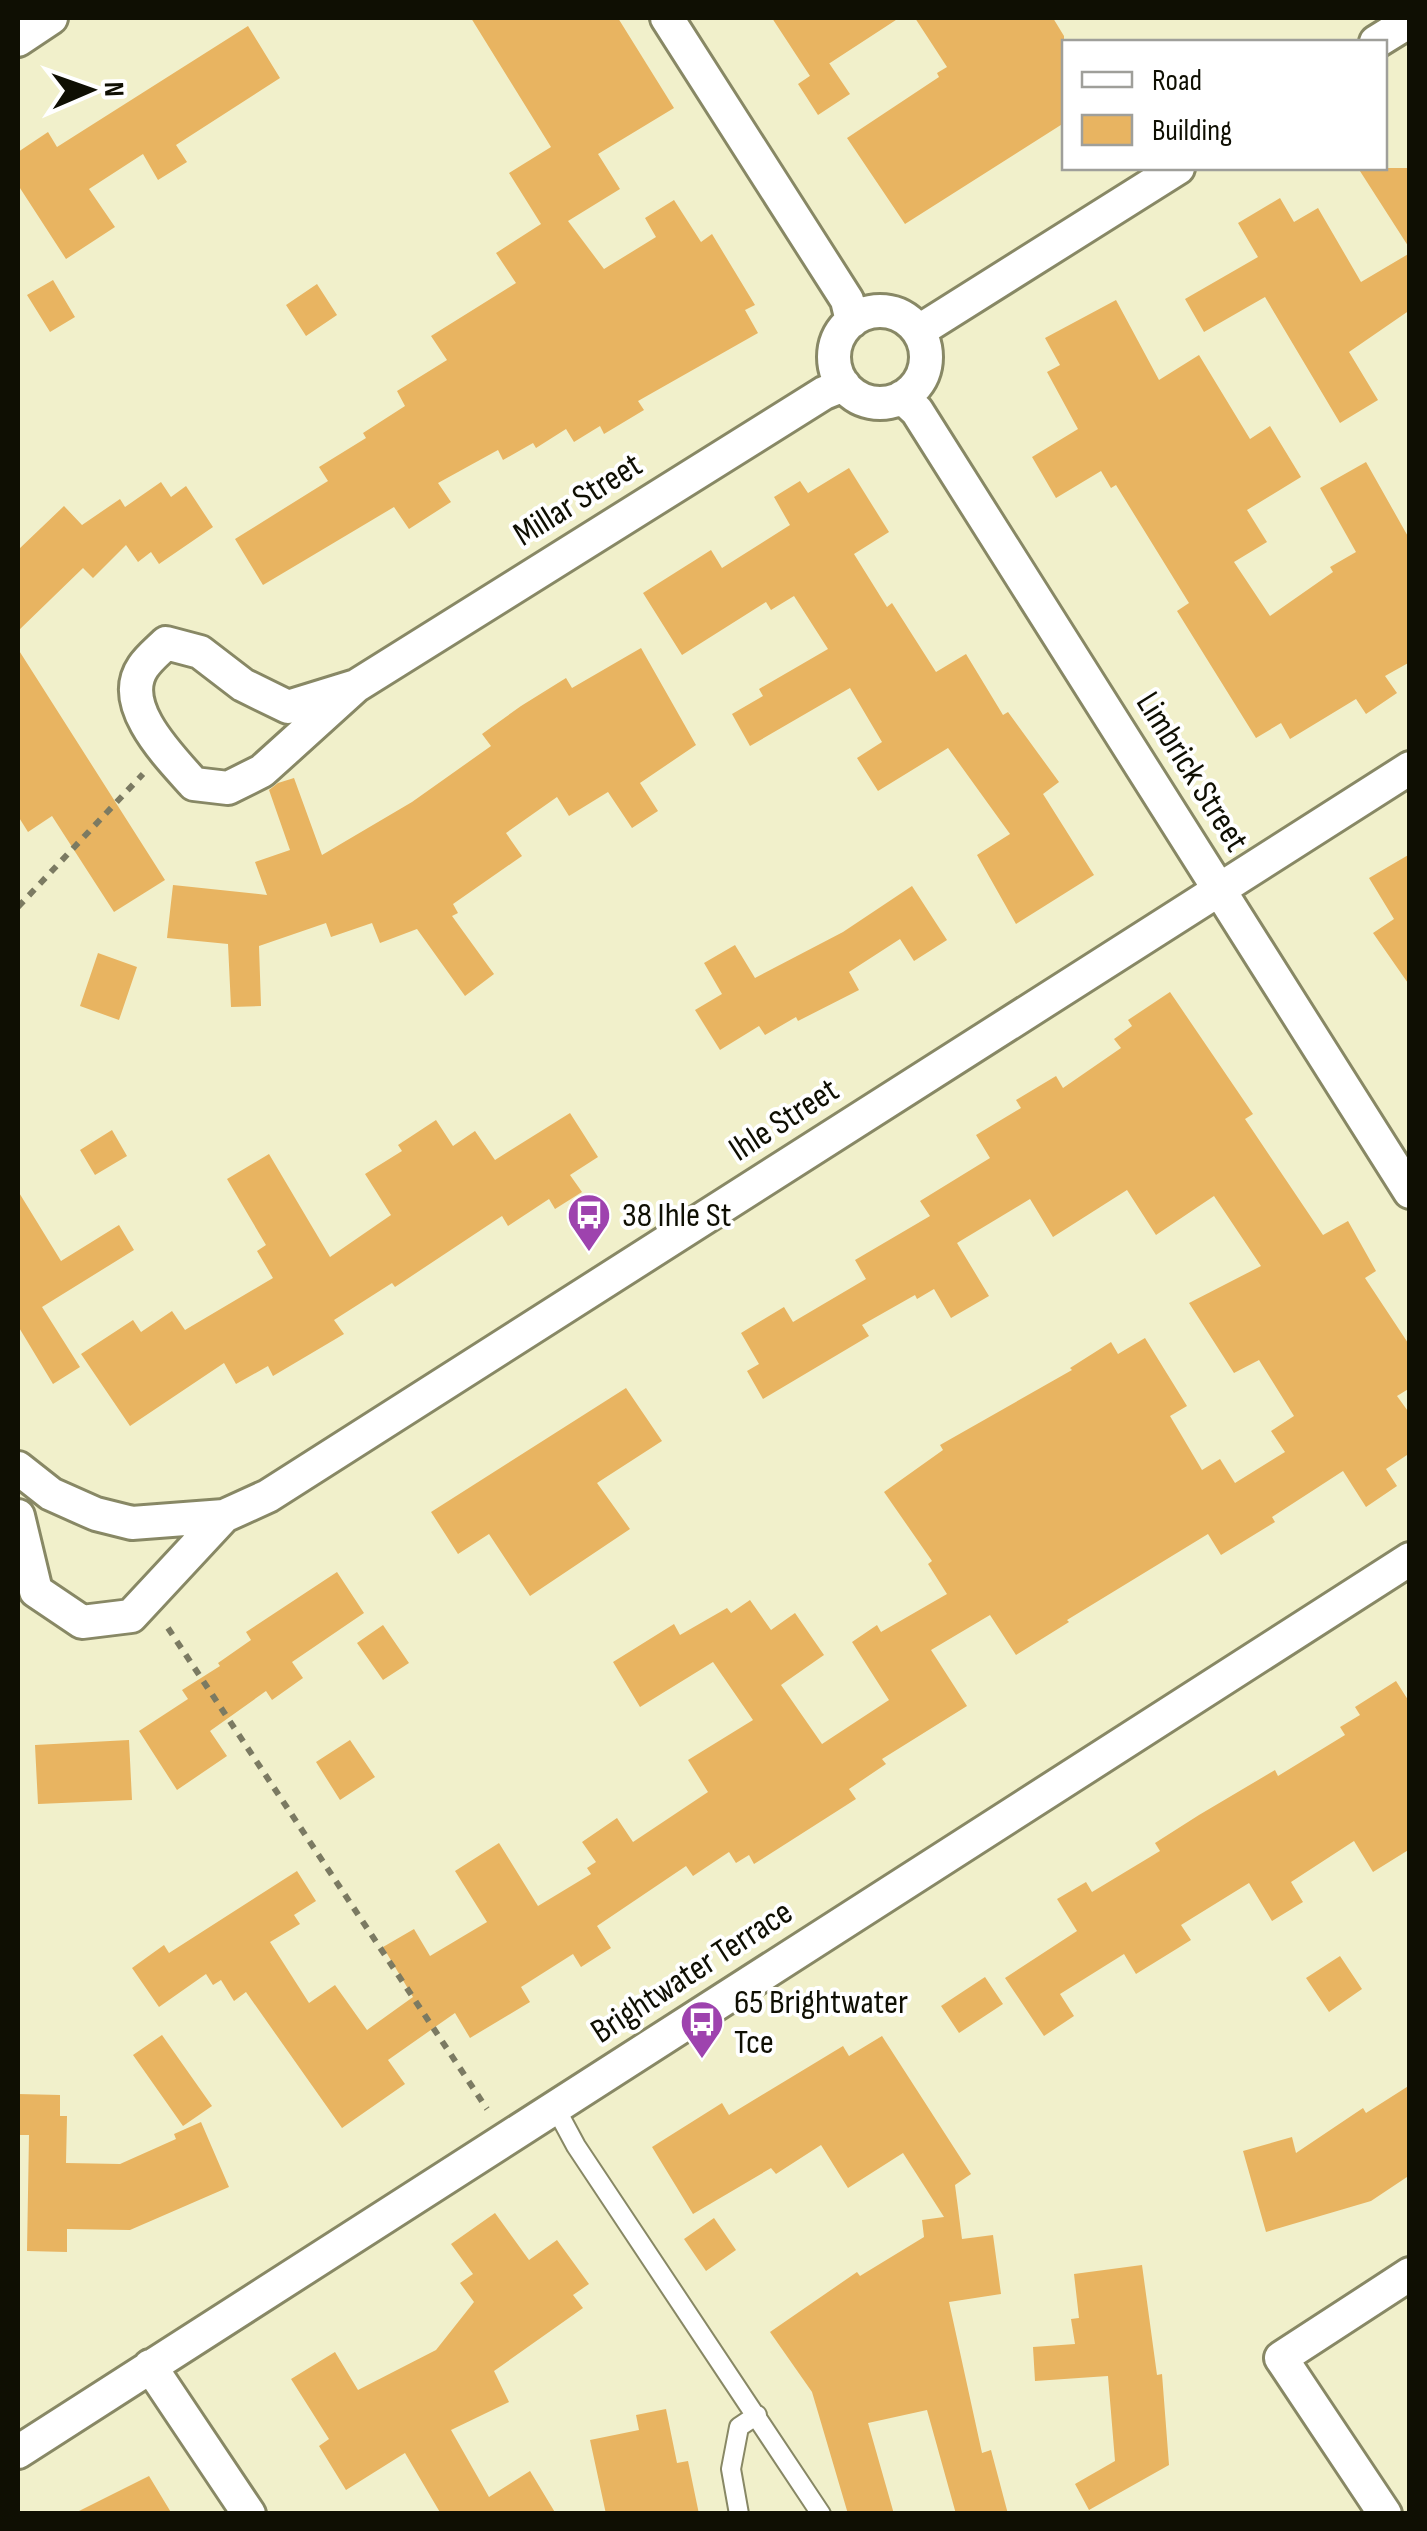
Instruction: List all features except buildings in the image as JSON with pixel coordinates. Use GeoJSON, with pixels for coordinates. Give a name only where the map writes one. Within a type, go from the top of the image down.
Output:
{"type":"FeatureCollection","features":[{"type":"Feature","properties":{"kind":"street"},"geometry":{"type":"LineString","coordinates":[[18,40],[52,18]]}},
{"type":"Feature","properties":{"kind":"street"},"geometry":{"type":"LineString","coordinates":[[667,18],[846,300],[852,321]]}},
{"type":"Feature","properties":{"kind":"street"},"geometry":{"type":"LineString","coordinates":[[1379,40],[1410,21]]}},
{"type":"Feature","properties":{"kind":"street"},"geometry":{"type":"LineString","coordinates":[[919,330],[1175,170]]}},
{"type":"Feature","properties":{"kind":"street"},"geometry":{"type":"LineString","coordinates":[[880,310],[894,313],[919,330],[925,344],[923,375],[914,388],[887,402],[871,402],[844,385],[837,372],[836,344],[852,321],[880,310]]}},
{"type":"Feature","properties":{"kind":"street","name":"Millar Street"},"geometry":{"type":"LineString","coordinates":[[356,686],[288,706],[242,685],[200,652],[166,643],[140,670],[136,707],[165,751],[194,784],[228,788],[262,771],[356,686],[824,392],[844,385]]}},
{"type":"Feature","properties":{"kind":"street","name":"Limbrick Street"},"geometry":{"type":"LineString","coordinates":[[902,397],[920,415],[1410,1192]]}},
{"type":"Feature","properties":{"kind":"street","name":"Ihle Street"},"geometry":{"type":"LineString","coordinates":[[18,1468],[51,1494],[96,1514],[132,1523],[224,1516],[268,1496],[1410,768]]}},
{"type":"Feature","properties":{"kind":"street"},"geometry":{"type":"LineString","coordinates":[[18,1516],[36,1591],[82,1622],[131,1616],[224,1516]]}},
{"type":"Feature","properties":{"kind":"street","name":"Brightwater Terrace"},"geometry":{"type":"LineString","coordinates":[[24,2437],[150,2366],[1410,1559]]}},
{"type":"Feature","properties":{"kind":"street"},"geometry":{"type":"LineString","coordinates":[[1385,2514],[1281,2358],[1410,2274]]}},
{"type":"Feature","properties":{"kind":"street"},"geometry":{"type":"LineString","coordinates":[[150,2366],[249,2514]]}},
{"type":"Feature","properties":{"kind":"lane"},"geometry":{"type":"LineString","coordinates":[[554,2107],[821,2514]]}},
{"type":"Feature","properties":{"kind":"lane"},"geometry":{"type":"LineString","coordinates":[[739,2514],[731,2469],[738,2428],[757,2415]]}},
{"type":"Feature","properties":{"kind":"path"},"geometry":{"type":"LineString","coordinates":[[18,907],[165,751]]}},
{"type":"Feature","properties":{"kind":"path"},"geometry":{"type":"LineString","coordinates":[[148,1598],[505,2138]]}},
{"type":"Feature","properties":{"kind":"place","name":"38 Ihle St"},"geometry":{"type":"Point","coordinates":[589,1253]}},
{"type":"Feature","properties":{"kind":"place","name":"65 Brightwater Tce"},"geometry":{"type":"Point","coordinates":[702,2060]}}]}
